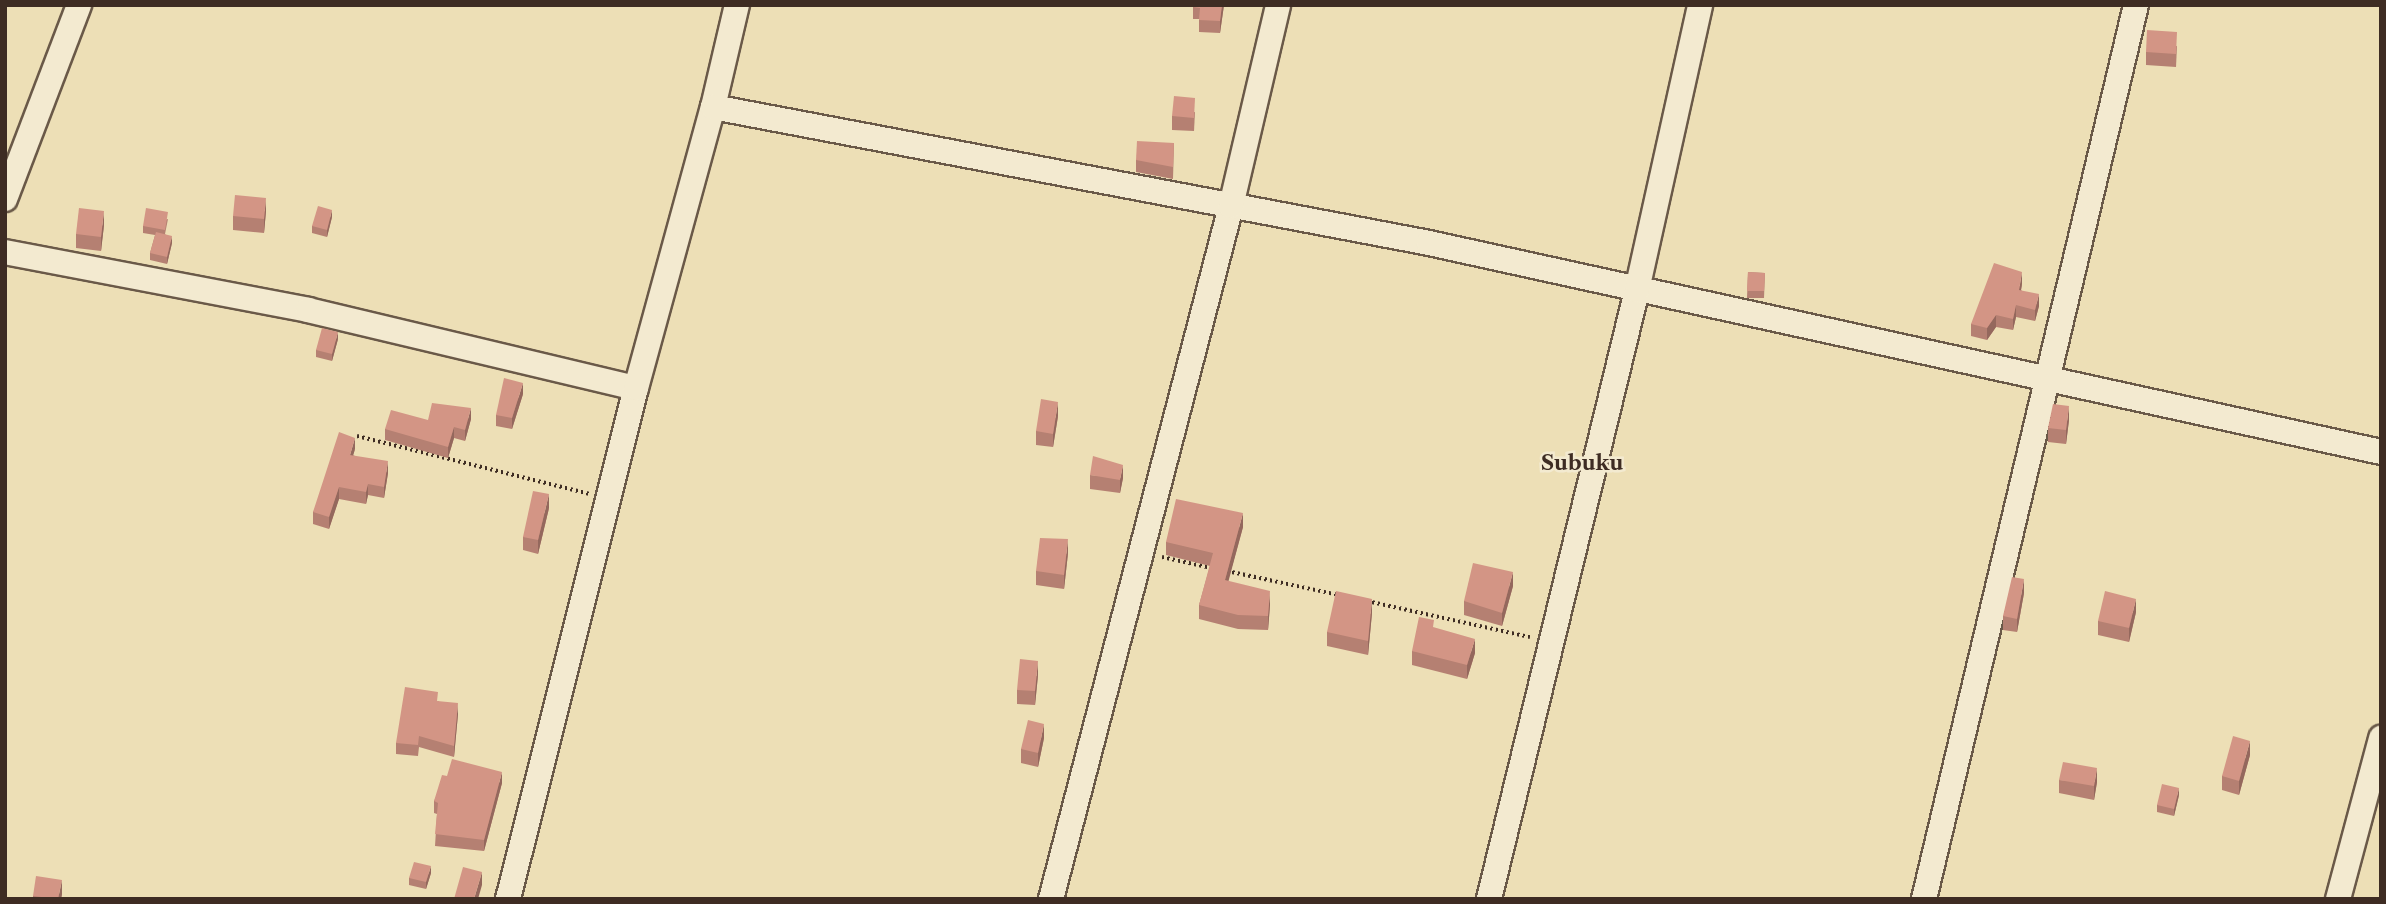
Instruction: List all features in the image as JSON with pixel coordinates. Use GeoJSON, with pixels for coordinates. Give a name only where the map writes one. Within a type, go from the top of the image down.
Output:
{"type":"FeatureCollection","features":[{"type":"Feature","properties":{"kind":"street"},"geometry":{"type":"LineString","coordinates":[[5,199],[12,166],[79,5]]}},
{"type":"Feature","properties":{"kind":"street"},"geometry":{"type":"LineString","coordinates":[[508,899],[636,388],[713,107],[737,5]]}},
{"type":"Feature","properties":{"kind":"street"},"geometry":{"type":"LineString","coordinates":[[1051,899],[1231,206],[1278,5]]}},
{"type":"Feature","properties":{"kind":"street"},"geometry":{"type":"LineString","coordinates":[[1489,899],[1637,290],[1700,5]]}},
{"type":"Feature","properties":{"kind":"street"},"geometry":{"type":"LineString","coordinates":[[1924,899],[2136,5]]}},
{"type":"Feature","properties":{"kind":"street"},"geometry":{"type":"LineString","coordinates":[[713,107],[1231,206],[1637,290],[2381,452]]}},
{"type":"Feature","properties":{"kind":"street"},"geometry":{"type":"LineString","coordinates":[[5,252],[308,310],[636,388]]}},
{"type":"Feature","properties":{"kind":"street"},"geometry":{"type":"LineString","coordinates":[[2338,899],[2381,738]]}},
{"type":"Feature","properties":{"kind":"path"},"geometry":{"type":"LineString","coordinates":[[357,436],[419,456],[608,498]]}},
{"type":"Feature","properties":{"kind":"path"},"geometry":{"type":"LineString","coordinates":[[1141,553],[1340,596]]}},
{"type":"Feature","properties":{"kind":"path"},"geometry":{"type":"LineString","coordinates":[[1353,599],[1553,642]]}},
{"type":"Feature","properties":{"kind":"building"},"geometry":{"type":"Polygon","coordinates":[[[1193,5],[1222,5],[1220,21],[1199,20],[1200,8],[1193,5]]]}},
{"type":"Feature","properties":{"kind":"building"},"geometry":{"type":"Polygon","coordinates":[[[2147,30],[2177,32],[2176,54],[2146,52],[2147,30]]]}},
{"type":"Feature","properties":{"kind":"building"},"geometry":{"type":"Polygon","coordinates":[[[1174,96],[1195,98],[1194,118],[1172,116],[1174,96]]]}},
{"type":"Feature","properties":{"kind":"building"},"geometry":{"type":"Polygon","coordinates":[[[1137,141],[1174,143],[1173,167],[1136,160],[1137,141]]]}},
{"type":"Feature","properties":{"kind":"building"},"geometry":{"type":"Polygon","coordinates":[[[235,195],[266,198],[264,219],[233,216],[235,195]]]}},
{"type":"Feature","properties":{"kind":"building"},"geometry":{"type":"Polygon","coordinates":[[[318,206],[332,210],[327,230],[312,226],[318,206]]]}},
{"type":"Feature","properties":{"kind":"building"},"geometry":{"type":"Polygon","coordinates":[[[79,208],[104,211],[101,237],[76,234],[79,208]]]}},
{"type":"Feature","properties":{"kind":"building"},"geometry":{"type":"Polygon","coordinates":[[[146,208],[168,212],[165,230],[143,226],[146,208]]]}},
{"type":"Feature","properties":{"kind":"building"},"geometry":{"type":"Polygon","coordinates":[[[156,232],[172,236],[167,257],[150,253],[156,232]]]}},
{"type":"Feature","properties":{"kind":"building"},"geometry":{"type":"Polygon","coordinates":[[[1994,263],[2022,272],[2019,290],[2039,294],[2035,310],[2016,305],[2013,319],[1996,315],[1987,328],[1971,324],[1994,263]]]}},
{"type":"Feature","properties":{"kind":"building"},"geometry":{"type":"Polygon","coordinates":[[[1748,272],[1765,273],[1764,291],[1747,291],[1748,272]]]}},
{"type":"Feature","properties":{"kind":"building"},"geometry":{"type":"Polygon","coordinates":[[[322,328],[338,332],[332,354],[316,350],[322,328]]]}},
{"type":"Feature","properties":{"kind":"building"},"geometry":{"type":"Polygon","coordinates":[[[504,378],[523,383],[512,418],[496,415],[504,378]]]}},
{"type":"Feature","properties":{"kind":"building"},"geometry":{"type":"Polygon","coordinates":[[[1041,399],[1058,402],[1053,434],[1036,431],[1041,399]]]}},
{"type":"Feature","properties":{"kind":"building"},"geometry":{"type":"Polygon","coordinates":[[[432,403],[471,408],[465,430],[454,427],[448,447],[385,429],[391,410],[428,420],[432,403]]]}},
{"type":"Feature","properties":{"kind":"building"},"geometry":{"type":"Polygon","coordinates":[[[2053,404],[2069,406],[2066,430],[2048,428],[2053,404]]]}},
{"type":"Feature","properties":{"kind":"building"},"geometry":{"type":"Polygon","coordinates":[[[339,432],[355,438],[350,455],[388,461],[384,487],[368,484],[366,492],[339,487],[329,517],[313,512],[339,432]]]}},
{"type":"Feature","properties":{"kind":"building"},"geometry":{"type":"Polygon","coordinates":[[[1093,456],[1123,465],[1120,480],[1090,475],[1093,456]]]}},
{"type":"Feature","properties":{"kind":"building"},"geometry":{"type":"Polygon","coordinates":[[[533,491],[549,494],[538,540],[523,537],[533,491]]]}},
{"type":"Feature","properties":{"kind":"building"},"geometry":{"type":"Polygon","coordinates":[[[1176,499],[1243,513],[1225,580],[1270,591],[1268,616],[1238,615],[1199,605],[1213,553],[1166,542],[1176,499]]]}},
{"type":"Feature","properties":{"kind":"building"},"geometry":{"type":"Polygon","coordinates":[[[1040,538],[1068,539],[1064,575],[1036,571],[1040,538]]]}},
{"type":"Feature","properties":{"kind":"building"},"geometry":{"type":"Polygon","coordinates":[[[1473,563],[1513,572],[1502,613],[1464,601],[1473,563]]]}},
{"type":"Feature","properties":{"kind":"building"},"geometry":{"type":"Polygon","coordinates":[[[2012,577],[2024,579],[2017,619],[2003,616],[2012,577]]]}},
{"type":"Feature","properties":{"kind":"building"},"geometry":{"type":"Polygon","coordinates":[[[1336,591],[1372,599],[1368,641],[1327,632],[1336,591]]]}},
{"type":"Feature","properties":{"kind":"building"},"geometry":{"type":"Polygon","coordinates":[[[2105,591],[2136,599],[2129,628],[2098,621],[2105,591]]]}},
{"type":"Feature","properties":{"kind":"building"},"geometry":{"type":"Polygon","coordinates":[[[1419,617],[1434,620],[1433,627],[1475,639],[1467,665],[1412,651],[1419,617]]]}},
{"type":"Feature","properties":{"kind":"building"},"geometry":{"type":"Polygon","coordinates":[[[1020,659],[1038,661],[1035,691],[1017,690],[1020,659]]]}},
{"type":"Feature","properties":{"kind":"building"},"geometry":{"type":"Polygon","coordinates":[[[405,687],[438,692],[437,701],[458,703],[454,746],[419,736],[418,745],[396,743],[405,687]]]}},
{"type":"Feature","properties":{"kind":"building"},"geometry":{"type":"Polygon","coordinates":[[[1028,720],[1044,724],[1038,753],[1021,749],[1028,720]]]}},
{"type":"Feature","properties":{"kind":"building"},"geometry":{"type":"Polygon","coordinates":[[[2233,736],[2250,741],[2239,781],[2222,776],[2233,736]]]}},
{"type":"Feature","properties":{"kind":"building"},"geometry":{"type":"Polygon","coordinates":[[[452,759],[502,772],[484,840],[435,834],[438,803],[434,801],[442,775],[447,776],[452,759]]]}},
{"type":"Feature","properties":{"kind":"building"},"geometry":{"type":"Polygon","coordinates":[[[2063,762],[2097,768],[2094,786],[2059,780],[2063,762]]]}},
{"type":"Feature","properties":{"kind":"building"},"geometry":{"type":"Polygon","coordinates":[[[2162,784],[2179,788],[2174,809],[2157,805],[2162,784]]]}},
{"type":"Feature","properties":{"kind":"building"},"geometry":{"type":"Polygon","coordinates":[[[414,862],[431,866],[426,882],[409,878],[414,862]]]}},
{"type":"Feature","properties":{"kind":"building"},"geometry":{"type":"Polygon","coordinates":[[[463,867],[482,872],[474,899],[454,899],[463,867]]]}},
{"type":"Feature","properties":{"kind":"building"},"geometry":{"type":"Polygon","coordinates":[[[36,876],[62,880],[58,899],[33,896],[36,876]]]}},
{"type":"Feature","properties":{"kind":"district","name":"Subuku"},"geometry":{"type":"Point","coordinates":[1582,463]}}]}
